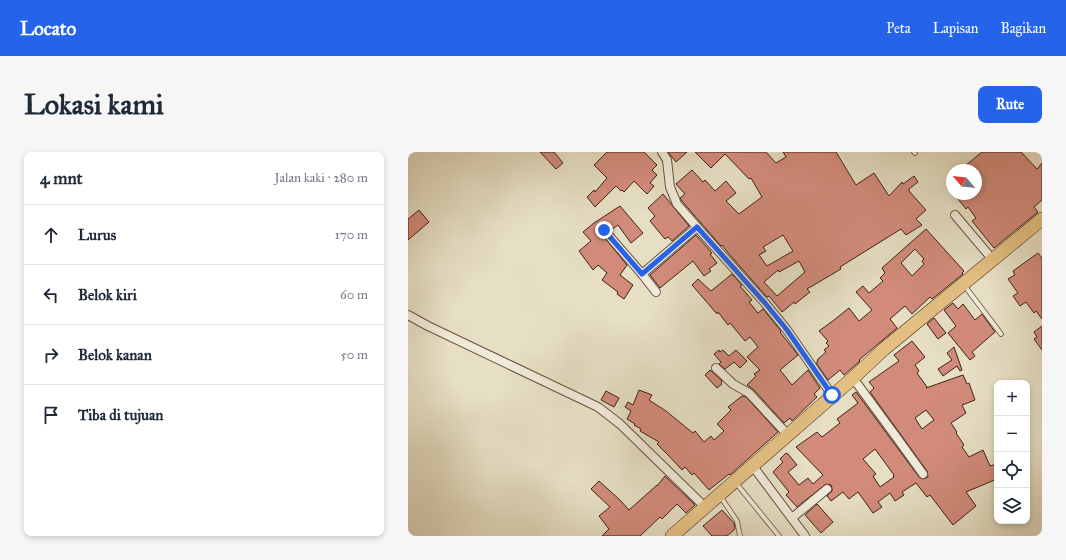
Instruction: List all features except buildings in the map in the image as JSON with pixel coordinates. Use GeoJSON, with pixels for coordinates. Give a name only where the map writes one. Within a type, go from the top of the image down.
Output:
{"type":"FeatureCollection","features":[{"type":"Feature","properties":{"kind":"main road"},"geometry":{"type":"LineString","coordinates":[[672,536],[787,434],[853,378],[884,348],[1042,219]]}},
{"type":"Feature","properties":{"kind":"street"},"geometry":{"type":"LineString","coordinates":[[662,152],[667,160],[670,187],[678,204],[787,330],[832,395]]}},
{"type":"Feature","properties":{"kind":"street"},"geometry":{"type":"LineString","coordinates":[[955,215],[993,260]]}},
{"type":"Feature","properties":{"kind":"street"},"geometry":{"type":"LineString","coordinates":[[642,274],[697,227]]}},
{"type":"Feature","properties":{"kind":"street"},"geometry":{"type":"LineString","coordinates":[[604,230],[656,292]]}},
{"type":"Feature","properties":{"kind":"street"},"geometry":{"type":"LineString","coordinates":[[408,315],[598,408],[620,424],[704,507]]}},
{"type":"Feature","properties":{"kind":"street"},"geometry":{"type":"LineString","coordinates":[[716,368],[733,384],[749,393],[787,434]]}},
{"type":"Feature","properties":{"kind":"street"},"geometry":{"type":"LineString","coordinates":[[853,378],[923,474]]}},
{"type":"Feature","properties":{"kind":"street"},"geometry":{"type":"LineString","coordinates":[[752,466],[805,536]]}},
{"type":"Feature","properties":{"kind":"street"},"geometry":{"type":"LineString","coordinates":[[792,518],[827,489]]}},
{"type":"Feature","properties":{"kind":"lane"},"geometry":{"type":"LineString","coordinates":[[963,283],[1001,334]]}},
{"type":"Feature","properties":{"kind":"lane"},"geometry":{"type":"LineString","coordinates":[[734,481],[779,536]]}},
{"type":"Feature","properties":{"kind":"lane"},"geometry":{"type":"LineString","coordinates":[[719,494],[737,521],[740,536]]}},
{"type":"Feature","properties":{"kind":"route"},"geometry":{"type":"LineString","coordinates":[[604,230],[642,274],[697,227],[742,276],[787,330],[832,395]]}}]}
